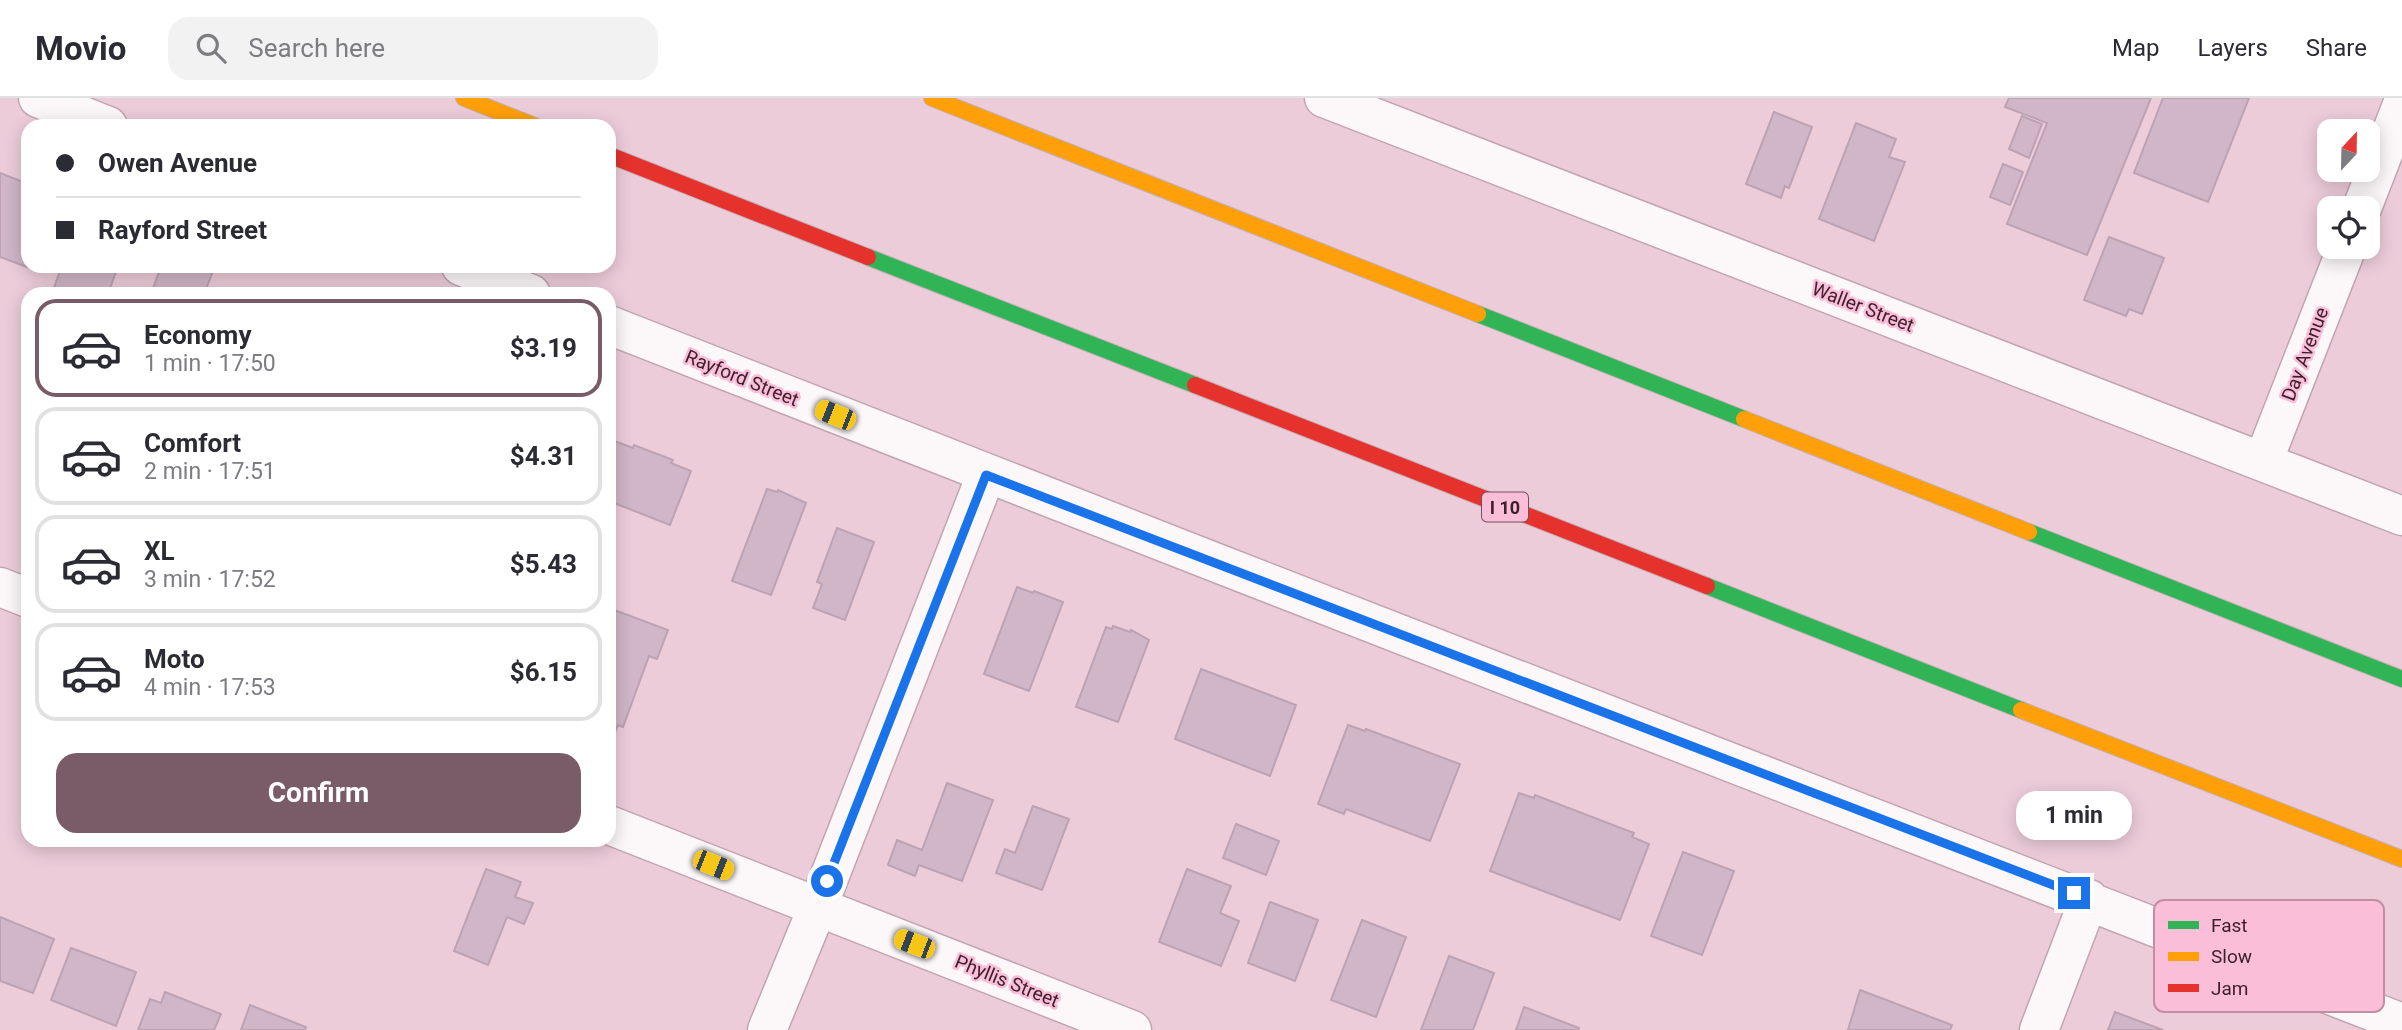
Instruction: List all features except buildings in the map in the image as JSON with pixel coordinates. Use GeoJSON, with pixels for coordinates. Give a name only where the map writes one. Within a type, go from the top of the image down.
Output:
{"type":"FeatureCollection","features":[{"type":"Feature","properties":{"kind":"highway"},"geometry":{"type":"LineString","coordinates":[[464,98],[517,119]]}},
{"type":"Feature","properties":{"kind":"highway"},"geometry":{"type":"LineString","coordinates":[[932,98],[2402,678]]}},
{"type":"Feature","properties":{"kind":"highway","name":"I 10"},"geometry":{"type":"LineString","coordinates":[[616,158],[2402,859]]}},
{"type":"Feature","properties":{"kind":"highway"},"geometry":{"type":"LineString","coordinates":[[2256,803],[2402,876]]}},
{"type":"Feature","properties":{"kind":"street"},"geometry":{"type":"LineString","coordinates":[[38,98],[90,119]]}},
{"type":"Feature","properties":{"kind":"street","name":"Waller Street"},"geometry":{"type":"LineString","coordinates":[[1324,98],[2402,516]]}},
{"type":"Feature","properties":{"kind":"street"},"geometry":{"type":"LineString","coordinates":[[2367,196],[2402,105]]}},
{"type":"Feature","properties":{"kind":"street","name":"Day Avenue"},"geometry":{"type":"LineString","coordinates":[[2263,461],[2342,259]]}},
{"type":"Feature","properties":{"kind":"street"},"geometry":{"type":"LineString","coordinates":[[478,273],[514,287]]}},
{"type":"Feature","properties":{"kind":"street","name":"Rayford Street"},"geometry":{"type":"LineString","coordinates":[[616,328],[986,475],[2154,925]]}},
{"type":"Feature","properties":{"kind":"street"},"geometry":{"type":"LineString","coordinates":[[767,1030],[986,475]]}},
{"type":"Feature","properties":{"kind":"street"},"geometry":{"type":"LineString","coordinates":[[0,587],[21,595]]}},
{"type":"Feature","properties":{"kind":"street","name":"Phyllis Street"},"geometry":{"type":"LineString","coordinates":[[616,828],[1132,1030]]}},
{"type":"Feature","properties":{"kind":"street"},"geometry":{"type":"LineString","coordinates":[[2039,1030],[2089,899]]}},
{"type":"Feature","properties":{"kind":"street","name":"Rayford Street"},"geometry":{"type":"LineString","coordinates":[[2374,1012],[2402,1023]]}},
{"type":"Feature","properties":{"kind":"traffic: fast"},"geometry":{"type":"LineString","coordinates":[[868,257],[1195,385]]}},
{"type":"Feature","properties":{"kind":"traffic: fast"},"geometry":{"type":"LineString","coordinates":[[1478,314],[1744,419]]}},
{"type":"Feature","properties":{"kind":"traffic: fast"},"geometry":{"type":"LineString","coordinates":[[2029,532],[2402,679]]}},
{"type":"Feature","properties":{"kind":"traffic: fast"},"geometry":{"type":"LineString","coordinates":[[1707,586],[2021,710]]}},
{"type":"Feature","properties":{"kind":"traffic: slow"},"geometry":{"type":"LineString","coordinates":[[464,98],[517,119]]}},
{"type":"Feature","properties":{"kind":"traffic: slow"},"geometry":{"type":"LineString","coordinates":[[932,98],[1478,314]]}},
{"type":"Feature","properties":{"kind":"traffic: slow"},"geometry":{"type":"LineString","coordinates":[[1744,419],[2029,532]]}},
{"type":"Feature","properties":{"kind":"traffic: slow"},"geometry":{"type":"LineString","coordinates":[[2021,710],[2402,859]]}},
{"type":"Feature","properties":{"kind":"traffic: jam"},"geometry":{"type":"LineString","coordinates":[[616,158],[868,257]]}},
{"type":"Feature","properties":{"kind":"traffic: jam"},"geometry":{"type":"LineString","coordinates":[[1195,385],[1707,586]]}},
{"type":"Feature","properties":{"kind":"route"},"geometry":{"type":"LineString","coordinates":[[827,881],[986,475],[2074,893]]}}]}
